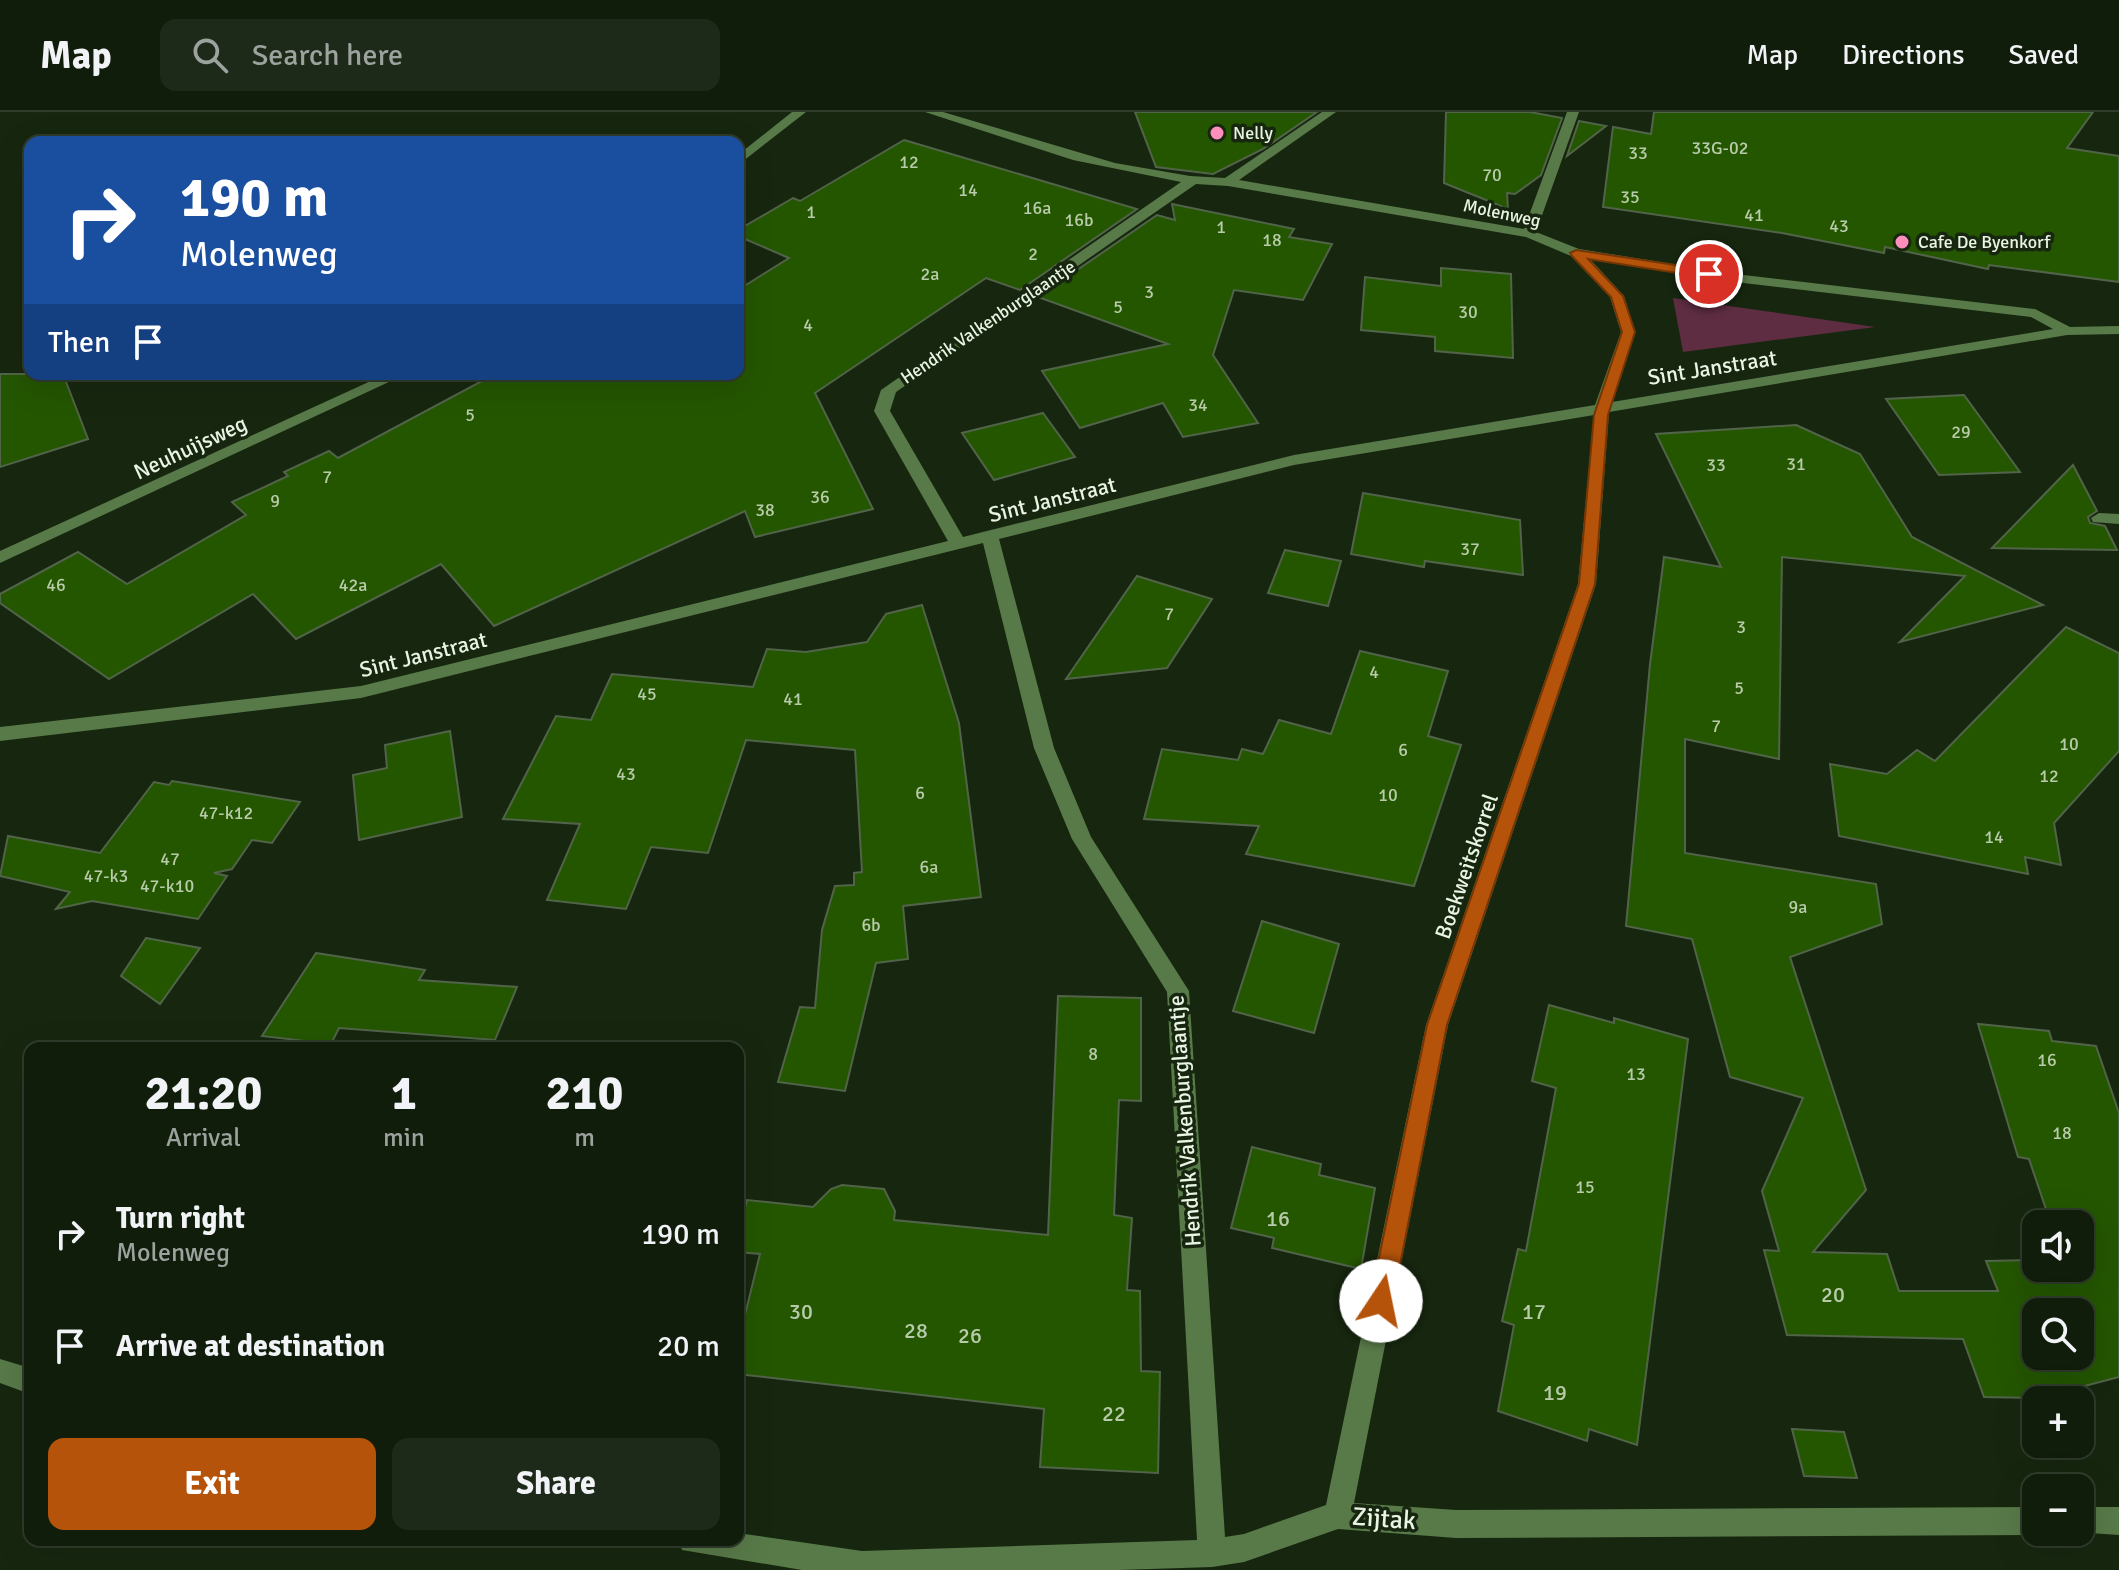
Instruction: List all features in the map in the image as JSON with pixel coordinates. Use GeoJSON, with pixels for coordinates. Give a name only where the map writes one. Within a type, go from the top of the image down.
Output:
{"type":"FeatureCollection","features":[{"type":"Feature","properties":{"kind":"street"},"geometry":{"type":"LineString","coordinates":[[744,156],[800,112]]}},
{"type":"Feature","properties":{"kind":"street","name":"Molenweg"},"geometry":{"type":"LineString","coordinates":[[931,112],[1084,159],[1192,181],[1228,182],[1529,234],[1576,253],[1735,278],[2035,313],[2067,331]]}},
{"type":"Feature","properties":{"kind":"street"},"geometry":{"type":"LineString","coordinates":[[1228,182],[1330,112]]}},
{"type":"Feature","properties":{"kind":"street"},"geometry":{"type":"LineString","coordinates":[[1529,234],[1573,112]]}},
{"type":"Feature","properties":{"kind":"street","name":"Hendrik Valkenburglaantje"},"geometry":{"type":"LineString","coordinates":[[959,545],[882,411],[889,390],[1192,181]]}},
{"type":"Feature","properties":{"kind":"street","name":"Boekweitskorrel"},"geometry":{"type":"LineString","coordinates":[[1338,1515],[1437,1025],[1587,584],[1602,408],[1628,332],[1617,296],[1576,253]]}},
{"type":"Feature","properties":{"kind":"street","name":"Sint Janstraat"},"geometry":{"type":"LineString","coordinates":[[0,734],[361,692],[1294,460],[2067,331],[2119,330]]}},
{"type":"Feature","properties":{"kind":"street","name":"Neuhuijsweg"},"geometry":{"type":"LineString","coordinates":[[0,558],[385,380]]}},
{"type":"Feature","properties":{"kind":"street"},"geometry":{"type":"LineString","coordinates":[[2099,518],[2119,519]]}},
{"type":"Feature","properties":{"kind":"street","name":"Hendrik Valkenburglaantje"},"geometry":{"type":"LineString","coordinates":[[990,537],[1044,748],[1082,839],[1178,991],[1212,1553]]}},
{"type":"Feature","properties":{"kind":"street"},"geometry":{"type":"LineString","coordinates":[[0,1371],[24,1379]]}},
{"type":"Feature","properties":{"kind":"street","name":"Zijtak"},"geometry":{"type":"LineString","coordinates":[[733,1546],[862,1565],[1212,1553],[1241,1559],[1338,1515],[1456,1524],[2022,1521]]}},
{"type":"Feature","properties":{"kind":"street"},"geometry":{"type":"LineString","coordinates":[[2094,1521],[2119,1521]]}},
{"type":"Feature","properties":{"kind":"shaded area"},"geometry":{"type":"Polygon","coordinates":[[[1673,298],[1875,327],[1683,352],[1673,298]]]}},
{"type":"Feature","properties":{"kind":"building"},"geometry":{"type":"Polygon","coordinates":[[[1135,112],[1317,112],[1263,149],[1213,174],[1156,167],[1135,112]]]}},
{"type":"Feature","properties":{"kind":"building"},"geometry":{"type":"Polygon","coordinates":[[[1446,112],[1530,112],[1562,118],[1541,175],[1515,194],[1507,193],[1508,209],[1444,183],[1446,112]]]}},
{"type":"Feature","properties":{"kind":"building"},"geometry":{"type":"Polygon","coordinates":[[[1654,112],[2093,112],[2067,148],[2119,156],[2119,282],[1989,265],[1988,269],[1885,247],[1884,253],[1782,233],[1603,207],[1613,127],[1651,134],[1654,112]]]}},
{"type":"Feature","properties":{"kind":"building"},"geometry":{"type":"Polygon","coordinates":[[[1579,121],[1606,126],[1567,156],[1579,121]]]}},
{"type":"Feature","properties":{"kind":"building"},"geometry":{"type":"Polygon","coordinates":[[[904,140],[1137,209],[1020,290],[986,278],[815,393],[873,509],[755,537],[745,511],[494,626],[441,564],[296,639],[253,594],[109,679],[0,603],[0,594],[78,552],[127,584],[246,515],[232,502],[288,476],[284,472],[329,451],[338,458],[484,380],[744,380],[744,286],[789,258],[744,239],[744,227],[793,198],[800,201],[904,140]]]}},
{"type":"Feature","properties":{"kind":"building"},"geometry":{"type":"Polygon","coordinates":[[[1172,204],[1294,229],[1289,237],[1332,244],[1303,300],[1234,290],[1213,355],[1258,423],[1183,437],[1163,403],[1080,428],[1042,371],[1168,344],[1038,297],[1157,215],[1175,220],[1172,204]]]}},
{"type":"Feature","properties":{"kind":"building"},"geometry":{"type":"Polygon","coordinates":[[[1441,268],[1511,274],[1513,358],[1435,351],[1435,337],[1361,330],[1365,277],[1441,286],[1441,268]]]}},
{"type":"Feature","properties":{"kind":"building"},"geometry":{"type":"Polygon","coordinates":[[[0,374],[24,374],[24,380],[65,380],[88,439],[0,467],[0,374]]]}},
{"type":"Feature","properties":{"kind":"building"},"geometry":{"type":"Polygon","coordinates":[[[1964,395],[2020,472],[1939,475],[1886,399],[1964,395]]]}},
{"type":"Feature","properties":{"kind":"building"},"geometry":{"type":"Polygon","coordinates":[[[1043,413],[1075,457],[994,480],[962,433],[1043,413]]]}},
{"type":"Feature","properties":{"kind":"building"},"geometry":{"type":"Polygon","coordinates":[[[1796,425],[1860,454],[1912,537],[2043,605],[1900,642],[1965,576],[1782,557],[1779,759],[1685,739],[1685,853],[1876,884],[1882,924],[1790,957],[1866,1190],[1813,1252],[1887,1254],[1899,1291],[1998,1291],[1986,1261],[2022,1260],[2022,1282],[2094,1282],[2094,1210],[2046,1210],[2029,1159],[2018,1157],[1978,1024],[2049,1031],[2052,1041],[2096,1046],[2119,1113],[2119,1377],[2085,1386],[2022,1386],[2022,1398],[1984,1397],[1963,1339],[1787,1335],[1764,1250],[1779,1251],[1762,1191],[1803,1098],[1730,1077],[1692,939],[1626,926],[1650,664],[1664,557],[1721,567],[1656,434],[1796,425]]]}},
{"type":"Feature","properties":{"kind":"building"},"geometry":{"type":"Polygon","coordinates":[[[2073,465],[2097,511],[2088,517],[2090,523],[2105,526],[2117,550],[1992,548],[2073,465]]]}},
{"type":"Feature","properties":{"kind":"building"},"geometry":{"type":"Polygon","coordinates":[[[1363,493],[1520,520],[1523,575],[1425,561],[1424,567],[1351,554],[1363,493]]]}},
{"type":"Feature","properties":{"kind":"building"},"geometry":{"type":"Polygon","coordinates":[[[1285,550],[1341,561],[1328,606],[1268,593],[1285,550]]]}},
{"type":"Feature","properties":{"kind":"building"},"geometry":{"type":"Polygon","coordinates":[[[1137,576],[1212,599],[1167,668],[1066,679],[1137,576]]]}},
{"type":"Feature","properties":{"kind":"building"},"geometry":{"type":"Polygon","coordinates":[[[922,605],[959,723],[981,897],[903,906],[908,959],[876,963],[845,1091],[778,1082],[800,1007],[815,1008],[822,930],[835,886],[854,885],[854,873],[862,872],[855,750],[746,740],[708,853],[651,847],[626,909],[547,900],[580,824],[503,819],[556,716],[591,720],[612,674],[753,687],[767,649],[806,652],[867,642],[886,614],[922,605]]]}},
{"type":"Feature","properties":{"kind":"building"},"geometry":{"type":"Polygon","coordinates":[[[2066,627],[2119,653],[2119,751],[2054,823],[2061,865],[2025,857],[2028,874],[1839,836],[1830,764],[1887,774],[1917,750],[1935,761],[2066,627]]]}},
{"type":"Feature","properties":{"kind":"building"},"geometry":{"type":"Polygon","coordinates":[[[1360,651],[1448,671],[1428,736],[1461,745],[1414,886],[1246,854],[1259,826],[1144,819],[1162,749],[1238,760],[1242,749],[1263,754],[1279,720],[1331,734],[1360,651]]]}},
{"type":"Feature","properties":{"kind":"building"},"geometry":{"type":"Polygon","coordinates":[[[450,731],[462,817],[359,840],[353,775],[387,768],[385,745],[450,731]]]}},
{"type":"Feature","properties":{"kind":"building"},"geometry":{"type":"Polygon","coordinates":[[[172,781],[300,802],[272,843],[252,840],[232,869],[214,873],[227,876],[198,919],[92,901],[56,909],[70,892],[0,876],[8,836],[100,853],[154,782],[169,785],[172,781]]]}},
{"type":"Feature","properties":{"kind":"building"},"geometry":{"type":"Polygon","coordinates":[[[1262,921],[1339,944],[1314,1033],[1233,1011],[1262,921]]]}},
{"type":"Feature","properties":{"kind":"building"},"geometry":{"type":"Polygon","coordinates":[[[146,938],[200,948],[160,1004],[121,976],[146,938]]]}},
{"type":"Feature","properties":{"kind":"building"},"geometry":{"type":"Polygon","coordinates":[[[316,953],[425,970],[419,980],[517,987],[495,1040],[339,1028],[332,1042],[262,1036],[316,953]]]}},
{"type":"Feature","properties":{"kind":"building"},"geometry":{"type":"Polygon","coordinates":[[[1058,996],[1141,998],[1141,1101],[1119,1100],[1114,1215],[1132,1218],[1127,1290],[1140,1291],[1141,1371],[1160,1372],[1158,1473],[1040,1467],[1044,1409],[744,1375],[744,1319],[760,1254],[744,1253],[747,1200],[813,1207],[831,1189],[842,1185],[884,1189],[895,1211],[894,1220],[1048,1235],[1058,996]]]}},
{"type":"Feature","properties":{"kind":"building"},"geometry":{"type":"Polygon","coordinates":[[[1549,1005],[1614,1023],[1614,1018],[1688,1039],[1637,1445],[1589,1429],[1587,1441],[1498,1411],[1514,1325],[1502,1321],[1518,1249],[1526,1251],[1556,1088],[1532,1081],[1549,1005]]]}},
{"type":"Feature","properties":{"kind":"building"},"geometry":{"type":"Polygon","coordinates":[[[1252,1147],[1321,1164],[1319,1175],[1375,1188],[1361,1269],[1272,1248],[1274,1238],[1231,1228],[1252,1147]]]}},
{"type":"Feature","properties":{"kind":"building"},"geometry":{"type":"Polygon","coordinates":[[[1792,1429],[1844,1432],[1857,1478],[1804,1476],[1792,1429]]]}},
{"type":"Feature","properties":{"kind":"place","name":"Nelly"},"geometry":{"type":"Point","coordinates":[1217,133]}},
{"type":"Feature","properties":{"kind":"place","name":"Cafe De Byenkorf"},"geometry":{"type":"Point","coordinates":[1902,242]}},
{"type":"Feature","properties":{"kind":"route"},"geometry":{"type":"LineString","coordinates":[[1381,1301],[1437,1025],[1587,584],[1602,408],[1628,332],[1617,296],[1576,253],[1709,274]]}}]}
